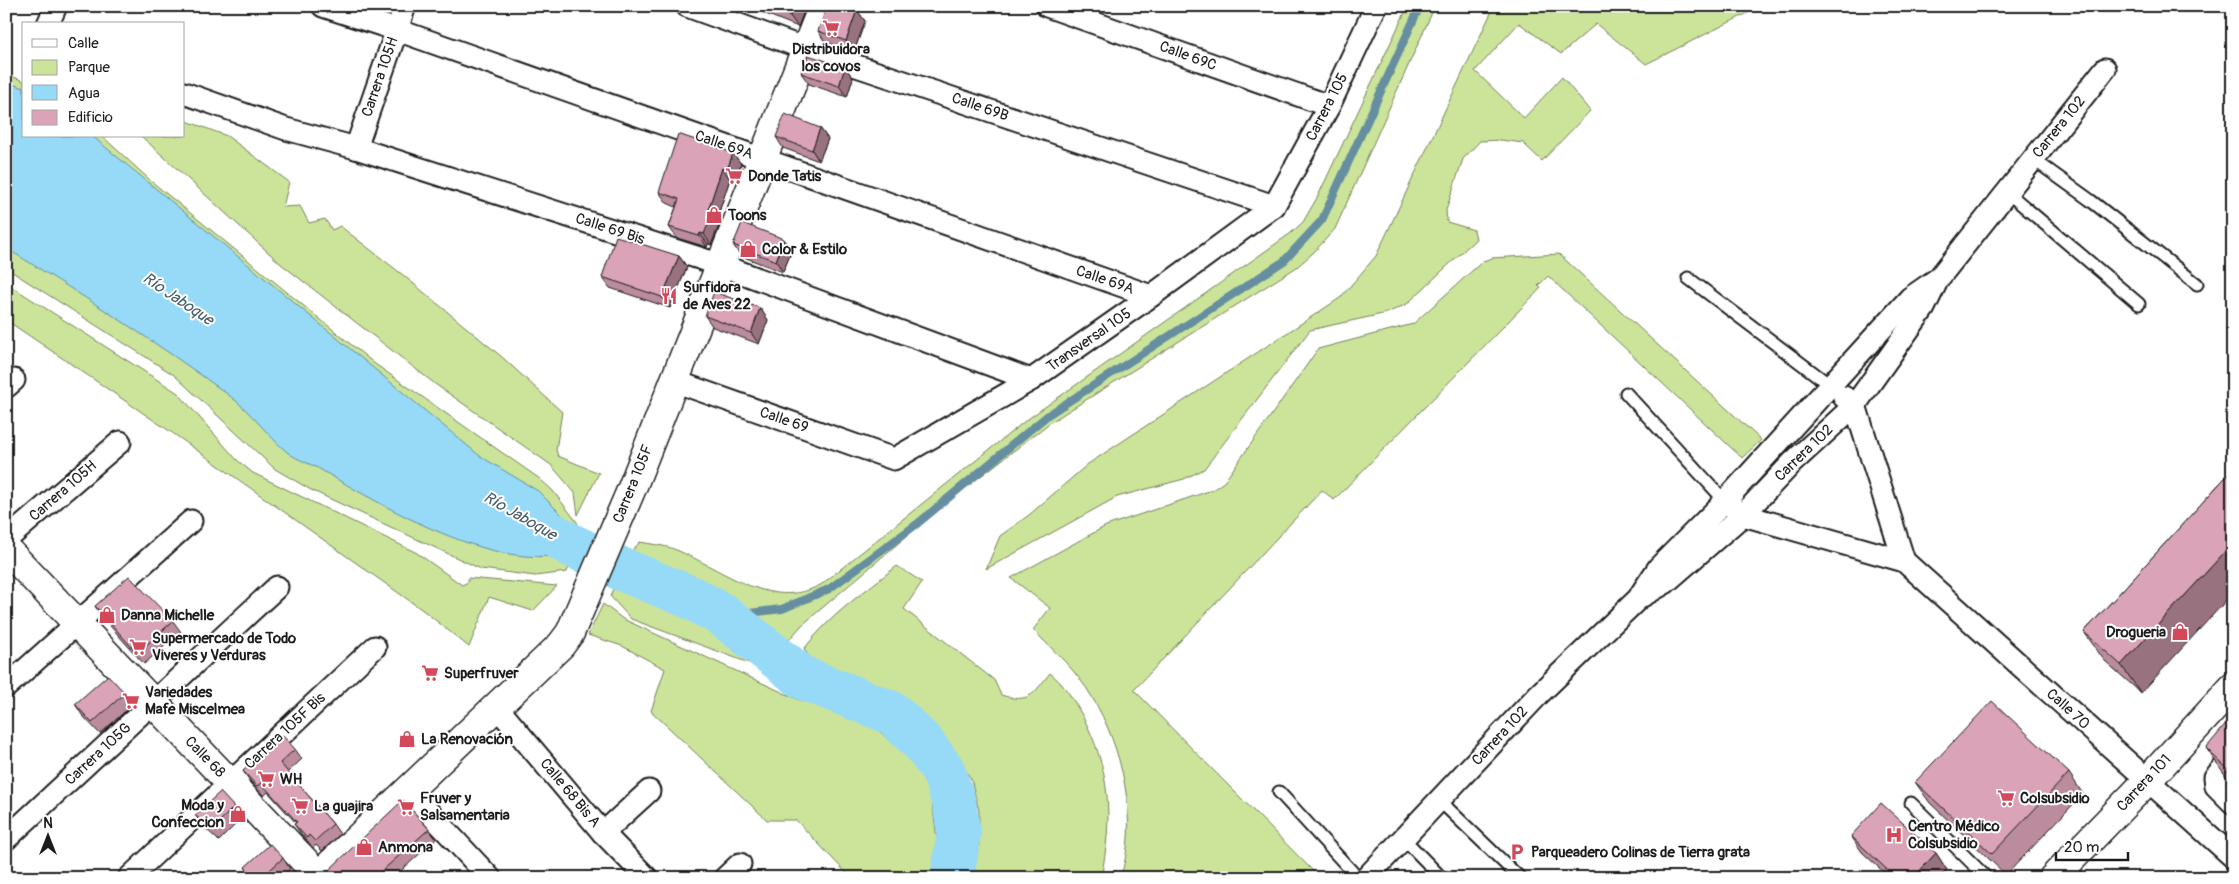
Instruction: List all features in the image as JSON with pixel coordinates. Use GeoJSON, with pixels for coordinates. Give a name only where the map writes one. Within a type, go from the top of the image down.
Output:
{"type":"FeatureCollection","features":[{"type":"Feature","properties":{"kind":"street"},"geometry":{"type":"LineString","coordinates":[[49,22],[56,6]]}},
{"type":"Feature","properties":{"kind":"street","name":"Calle 69A"},"geometry":{"type":"LineString","coordinates":[[323,6],[397,30],[1151,296]]}},
{"type":"Feature","properties":{"kind":"street","name":"Carrera 105H"},"geometry":{"type":"LineString","coordinates":[[356,148],[405,6]]}},
{"type":"Feature","properties":{"kind":"street","name":"Calle 69B"},"geometry":{"type":"LineString","coordinates":[[687,6],[806,49],[1274,206]]}},
{"type":"Feature","properties":{"kind":"street","name":"Carrera 105F"},"geometry":{"type":"LineString","coordinates":[[319,877],[561,645],[577,620],[632,488],[823,6]]}},
{"type":"Feature","properties":{"kind":"street","name":"Calle 69C"},"geometry":{"type":"LineString","coordinates":[[1047,6],[1329,106]]}},
{"type":"Feature","properties":{"kind":"street","name":"Carrera 105"},"geometry":{"type":"LineString","coordinates":[[1274,206],[1329,106],[1376,6]]}},
{"type":"Feature","properties":{"kind":"street","name":"Carrera 102"},"geometry":{"type":"LineString","coordinates":[[1366,878],[1539,694],[1639,598],[1665,583],[1743,515],[1793,462],[1855,405],[1924,308],[1938,279],[2105,69]]}},
{"type":"Feature","properties":{"kind":"street","name":"Calle 69 Bis"},"geometry":{"type":"LineString","coordinates":[[185,93],[286,129],[356,148],[721,265],[1030,380]]}},
{"type":"Feature","properties":{"kind":"street","name":"Transversal 105"},"geometry":{"type":"LineString","coordinates":[[894,459],[1030,380],[1151,296],[1274,206]]}},
{"type":"Feature","properties":{"kind":"street","name":"Carrera 102"},"geometry":{"type":"LineString","coordinates":[[1639,598],[1649,579],[1725,501],[1910,298],[1938,279]]}},
{"type":"Feature","properties":{"kind":"street","name":"Calle 69"},"geometry":{"type":"LineString","coordinates":[[674,381],[894,459]]}},
{"type":"Feature","properties":{"kind":"street"},"geometry":{"type":"LineString","coordinates":[[1831,386],[1855,405],[1904,561]]}},
{"type":"Feature","properties":{"kind":"street","name":"Carrera 105H"},"geometry":{"type":"LineString","coordinates":[[6,540],[120,442]]}},
{"type":"Feature","properties":{"kind":"street","name":"Calle 70"},"geometry":{"type":"LineString","coordinates":[[1725,501],[1743,515],[1904,561],[2233,856]]}},
{"type":"Feature","properties":{"kind":"street"},"geometry":{"type":"LineString","coordinates":[[6,687],[191,521]]}},
{"type":"Feature","properties":{"kind":"street","name":"Calle 68"},"geometry":{"type":"LineString","coordinates":[[6,549],[319,877]]}},
{"type":"Feature","properties":{"kind":"street","name":"Carrera 105G"},"geometry":{"type":"LineString","coordinates":[[6,839],[277,587]]}},
{"type":"Feature","properties":{"kind":"street","name":"Carrera 105F Bis"},"geometry":{"type":"LineString","coordinates":[[129,878],[375,647]]}},
{"type":"Feature","properties":{"kind":"street","name":"Carrera 101"},"geometry":{"type":"LineString","coordinates":[[2053,878],[2148,780],[2233,687]]}},
{"type":"Feature","properties":{"kind":"street","name":"Calle 68 Bis A"},"geometry":{"type":"LineString","coordinates":[[496,706],[604,833],[647,878]]}},
{"type":"Feature","properties":{"kind":"street"},"geometry":{"type":"LineString","coordinates":[[2233,758],[2215,777],[2216,786],[2233,803]]}},
{"type":"Feature","properties":{"kind":"street"},"geometry":{"type":"LineString","coordinates":[[408,790],[490,878]]}},
{"type":"Feature","properties":{"kind":"street"},"geometry":{"type":"LineString","coordinates":[[604,833],[649,791]]}},
{"type":"Feature","properties":{"kind":"lane"},"geometry":{"type":"LineString","coordinates":[[2033,159],[2090,200],[2197,284]]}},
{"type":"Feature","properties":{"kind":"lane"},"geometry":{"type":"LineString","coordinates":[[2007,192],[2139,304]]}},
{"type":"Feature","properties":{"kind":"lane"},"geometry":{"type":"LineString","coordinates":[[1688,278],[1831,386]]}},
{"type":"Feature","properties":{"kind":"lane"},"geometry":{"type":"LineString","coordinates":[[1626,393],[1725,501]]}},
{"type":"Feature","properties":{"kind":"lane"},"geometry":{"type":"LineString","coordinates":[[1279,792],[1358,878]]}},
{"type":"Feature","properties":{"kind":"lane"},"geometry":{"type":"LineString","coordinates":[[1439,800],[1520,878]]}},
{"type":"Feature","properties":{"kind":"lane"},"geometry":{"type":"LineString","coordinates":[[1911,803],[1987,878]]}},
{"type":"Feature","properties":{"kind":"lane"},"geometry":{"type":"LineString","coordinates":[[1403,838],[1442,878]]}},
{"type":"Feature","properties":{"kind":"green space"},"geometry":{"type":"Polygon","coordinates":[[[1408,6],[1435,6],[1335,229],[1314,252],[1297,267],[1051,422],[942,506],[801,626],[789,640],[791,653],[797,661],[878,697],[913,722],[940,754],[950,772],[957,792],[960,813],[959,838],[952,878],[936,878],[942,838],[941,812],[938,794],[931,776],[911,744],[883,717],[867,707],[631,619],[610,596],[627,556],[640,542],[671,548],[745,584],[764,590],[783,593],[802,592],[822,584],[1025,421],[1291,233],[1303,222],[1318,196],[1408,6]]]}},
{"type":"Feature","properties":{"kind":"green space"},"geometry":{"type":"Polygon","coordinates":[[[1497,6],[1762,6],[1646,64],[1596,24],[1561,54],[1519,23],[1475,71],[1524,118],[1562,77],[1590,111],[1542,161],[1523,143],[1501,140],[1480,141],[1463,159],[1446,210],[1447,222],[1474,230],[1476,239],[1407,304],[1387,313],[1310,330],[1204,469],[1184,479],[1117,497],[986,569],[1000,536],[1029,515],[1088,464],[1340,298],[1376,256],[1491,13],[1497,6]]]}},
{"type":"Feature","properties":{"kind":"green space"},"geometry":{"type":"Polygon","coordinates":[[[6,74],[22,80],[22,138],[104,138],[151,181],[375,364],[540,479],[553,491],[577,522],[582,535],[567,572],[535,576],[481,569],[311,490],[275,469],[174,375],[6,268],[6,74]]]}},
{"type":"Feature","properties":{"kind":"green space"},"geometry":{"type":"Polygon","coordinates":[[[185,120],[227,136],[289,182],[283,207],[300,206],[309,223],[325,219],[332,230],[340,226],[403,275],[502,357],[562,412],[556,450],[558,456],[599,473],[578,515],[575,493],[551,465],[435,384],[281,264],[143,138],[185,138],[185,120]]]}},
{"type":"Feature","properties":{"kind":"green space"},"geometry":{"type":"Polygon","coordinates":[[[1559,254],[1761,440],[1742,458],[1548,276],[1538,286],[1541,288],[1334,500],[1322,490],[1134,690],[1320,878],[1120,878],[1126,856],[1128,809],[1125,785],[1112,738],[1103,717],[1086,688],[1065,662],[1033,630],[1050,608],[1011,578],[1106,526],[1212,490],[1224,482],[1318,349],[1413,324],[1483,261],[1492,258],[1559,254]]]}},
{"type":"Feature","properties":{"kind":"green space"},"geometry":{"type":"Polygon","coordinates":[[[6,283],[178,393],[237,460],[253,473],[417,553],[462,585],[468,582],[468,578],[557,586],[533,611],[489,597],[469,647],[424,611],[174,434],[6,320],[6,283]]]}},
{"type":"Feature","properties":{"kind":"green space"},"geometry":{"type":"Polygon","coordinates":[[[897,566],[922,582],[904,609],[994,680],[1001,695],[1011,698],[1025,698],[1035,692],[1050,673],[1060,682],[1072,698],[1092,735],[1104,775],[1108,815],[1105,856],[1101,878],[972,878],[979,845],[979,811],[971,779],[938,728],[904,701],[851,674],[812,661],[804,649],[836,615],[897,566]]]}},
{"type":"Feature","properties":{"kind":"green space"},"geometry":{"type":"Polygon","coordinates":[[[603,604],[623,619],[797,699],[868,721],[915,763],[931,795],[937,838],[931,878],[851,878],[796,820],[767,820],[651,711],[665,669],[622,646],[588,635],[603,604]]]}},
{"type":"Feature","properties":{"kind":"water"},"geometry":{"type":"Polygon","coordinates":[[[6,82],[22,87],[22,138],[94,138],[480,456],[538,491],[569,522],[568,539],[550,556],[523,556],[493,551],[433,529],[374,500],[291,455],[230,396],[120,320],[6,248],[6,82]]]}},
{"type":"Feature","properties":{"kind":"building"},"geometry":{"type":"Polygon","coordinates":[[[766,6],[794,6],[790,16],[766,6]]]}},
{"type":"Feature","properties":{"kind":"building"},"geometry":{"type":"Polygon","coordinates":[[[827,6],[848,6],[857,10],[846,41],[818,31],[827,6]]]}},
{"type":"Feature","properties":{"kind":"building"},"geometry":{"type":"Polygon","coordinates":[[[808,55],[845,67],[839,86],[801,73],[808,55]]]}},
{"type":"Feature","properties":{"kind":"building"},"geometry":{"type":"Polygon","coordinates":[[[785,114],[820,128],[812,150],[776,137],[785,114]]]}},
{"type":"Feature","properties":{"kind":"building"},"geometry":{"type":"Polygon","coordinates":[[[678,134],[733,153],[727,170],[722,168],[708,210],[713,212],[704,234],[700,233],[699,236],[669,227],[679,199],[659,192],[678,134]]]}},
{"type":"Feature","properties":{"kind":"building"},"geometry":{"type":"Polygon","coordinates":[[[742,223],[784,239],[776,261],[733,245],[742,223]]]}},
{"type":"Feature","properties":{"kind":"building"},"geometry":{"type":"Polygon","coordinates":[[[616,236],[679,256],[662,297],[602,277],[616,236]]]}},
{"type":"Feature","properties":{"kind":"building"},"geometry":{"type":"Polygon","coordinates":[[[714,292],[760,308],[751,333],[705,316],[714,292]]]}},
{"type":"Feature","properties":{"kind":"building"},"geometry":{"type":"Polygon","coordinates":[[[2233,469],[2233,543],[2121,665],[2084,632],[2233,469]]]}},
{"type":"Feature","properties":{"kind":"building"},"geometry":{"type":"Polygon","coordinates":[[[129,576],[173,621],[137,653],[95,606],[129,576]]]}},
{"type":"Feature","properties":{"kind":"building"},"geometry":{"type":"Polygon","coordinates":[[[108,675],[125,693],[92,723],[75,704],[108,675]]]}},
{"type":"Feature","properties":{"kind":"building","name":"Colsubsidio"},"geometry":{"type":"Polygon","coordinates":[[[1992,701],[2069,773],[1992,854],[1915,782],[1992,701]]]}},
{"type":"Feature","properties":{"kind":"building"},"geometry":{"type":"Polygon","coordinates":[[[2233,716],[2233,773],[2206,748],[2233,716]]]}},
{"type":"Feature","properties":{"kind":"building"},"geometry":{"type":"Polygon","coordinates":[[[282,735],[295,749],[280,763],[333,824],[315,841],[309,835],[307,838],[294,824],[297,822],[261,783],[257,786],[243,771],[282,735]]]}},
{"type":"Feature","properties":{"kind":"building"},"geometry":{"type":"Polygon","coordinates":[[[220,792],[234,807],[211,830],[195,815],[220,792]]]}},
{"type":"Feature","properties":{"kind":"building"},"geometry":{"type":"Polygon","coordinates":[[[403,800],[429,829],[374,878],[325,878],[329,870],[403,800]]]}},
{"type":"Feature","properties":{"kind":"building","name":"Centro Médico Colsubsidio"},"geometry":{"type":"Polygon","coordinates":[[[1881,803],[1936,853],[1913,878],[1896,878],[1851,836],[1881,803]]]}},
{"type":"Feature","properties":{"kind":"building"},"geometry":{"type":"Polygon","coordinates":[[[270,844],[283,858],[261,878],[255,878],[245,867],[270,844]]]}},
{"type":"Feature","properties":{"kind":"waterway"},"geometry":{"type":"LineString","coordinates":[[724,616],[782,609],[829,589],[917,524],[1048,415],[1284,261],[1322,220],[1420,6]]}},
{"type":"Feature","properties":{"kind":"waterway","name":"Río Jaboque"},"geometry":{"type":"LineString","coordinates":[[513,512],[571,545],[621,569],[692,598],[724,616],[803,678],[892,713],[922,742],[943,770],[954,802],[959,833],[952,878]]}},
{"type":"Feature","properties":{"kind":"place","name":"Distribuidora los covos"},"geometry":{"type":"Point","coordinates":[831,28]}},
{"type":"Feature","properties":{"kind":"place","name":"Donde Tatis"},"geometry":{"type":"Point","coordinates":[734,176]}},
{"type":"Feature","properties":{"kind":"place","name":"Toons"},"geometry":{"type":"Point","coordinates":[714,215]}},
{"type":"Feature","properties":{"kind":"place","name":"Color & Estilo"},"geometry":{"type":"Point","coordinates":[748,249]}},
{"type":"Feature","properties":{"kind":"place","name":"Surfidora de Aves 22"},"geometry":{"type":"Point","coordinates":[669,296]}},
{"type":"Feature","properties":{"kind":"place","name":"Danna Michelle"},"geometry":{"type":"Point","coordinates":[107,615]}},
{"type":"Feature","properties":{"kind":"place","name":"Drogueria"},"geometry":{"type":"Point","coordinates":[2180,632]}},
{"type":"Feature","properties":{"kind":"place","name":"Supermercado de Todo Viveres y Verduras"},"geometry":{"type":"Point","coordinates":[138,647]}},
{"type":"Feature","properties":{"kind":"place","name":"Superfruver"},"geometry":{"type":"Point","coordinates":[430,673]}},
{"type":"Feature","properties":{"kind":"place","name":"Variedades Mafe Miscelmea"},"geometry":{"type":"Point","coordinates":[131,701]}},
{"type":"Feature","properties":{"kind":"place","name":"La Renovación"},"geometry":{"type":"Point","coordinates":[407,739]}},
{"type":"Feature","properties":{"kind":"place","name":"WH"},"geometry":{"type":"Point","coordinates":[266,779]}},
{"type":"Feature","properties":{"kind":"place","name":"Colsubsidio"},"geometry":{"type":"Point","coordinates":[2006,798]}},
{"type":"Feature","properties":{"kind":"place","name":"La guajira"},"geometry":{"type":"Point","coordinates":[300,806]}},
{"type":"Feature","properties":{"kind":"place","name":"Fruver y Salsamentaria"},"geometry":{"type":"Point","coordinates":[406,807]}},
{"type":"Feature","properties":{"kind":"place","name":"Moda y Confeccion"},"geometry":{"type":"Point","coordinates":[238,814]}},
{"type":"Feature","properties":{"kind":"place","name":"Centro Médico Colsubsidio"},"geometry":{"type":"Point","coordinates":[1894,835]}},
{"type":"Feature","properties":{"kind":"place","name":"Anmona"},"geometry":{"type":"Point","coordinates":[364,847]}},
{"type":"Feature","properties":{"kind":"place","name":"Parqueadero Colinas de Tierra grata"},"geometry":{"type":"Point","coordinates":[1517,852]}}]}
